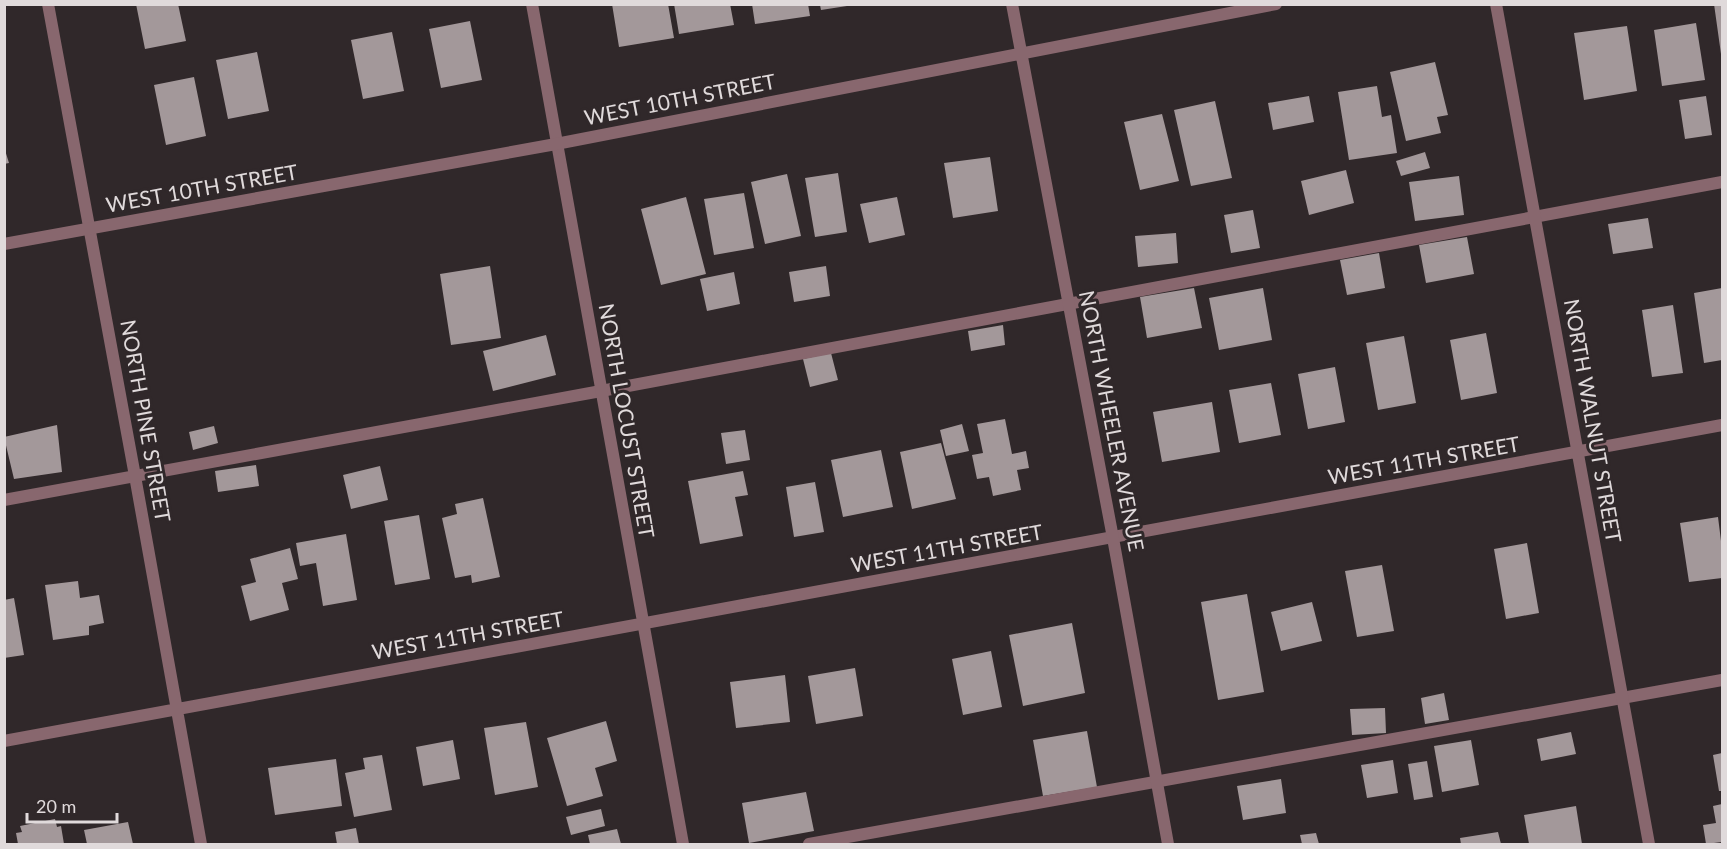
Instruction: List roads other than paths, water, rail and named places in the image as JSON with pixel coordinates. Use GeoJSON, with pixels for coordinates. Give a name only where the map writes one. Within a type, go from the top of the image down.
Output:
{"type":"FeatureCollection","features":[{"type":"Feature","properties":{"kind":"street","name":"NORTH PINE STREET"},"geometry":{"type":"LineString","coordinates":[[48,4],[201,844]]}},
{"type":"Feature","properties":{"kind":"street","name":"NORTH LOCUST STREET"},"geometry":{"type":"LineString","coordinates":[[532,4],[683,844]]}},
{"type":"Feature","properties":{"kind":"street","name":"NORTH WHEELER AVENUE"},"geometry":{"type":"LineString","coordinates":[[1012,4],[1168,844]]}},
{"type":"Feature","properties":{"kind":"street","name":"WEST 10TH STREET"},"geometry":{"type":"LineString","coordinates":[[4,244],[556,144],[1276,4]]}},
{"type":"Feature","properties":{"kind":"street","name":"NORTH WALNUT STREET"},"geometry":{"type":"LineString","coordinates":[[1496,4],[1649,844]]}},
{"type":"Feature","properties":{"kind":"street"},"geometry":{"type":"LineString","coordinates":[[4,500],[1722,182]]}},
{"type":"Feature","properties":{"kind":"street","name":"WEST 11TH STREET"},"geometry":{"type":"LineString","coordinates":[[4,741],[1722,425]]}},
{"type":"Feature","properties":{"kind":"street"},"geometry":{"type":"LineString","coordinates":[[808,844],[1623,700],[1722,680]]}}]}
